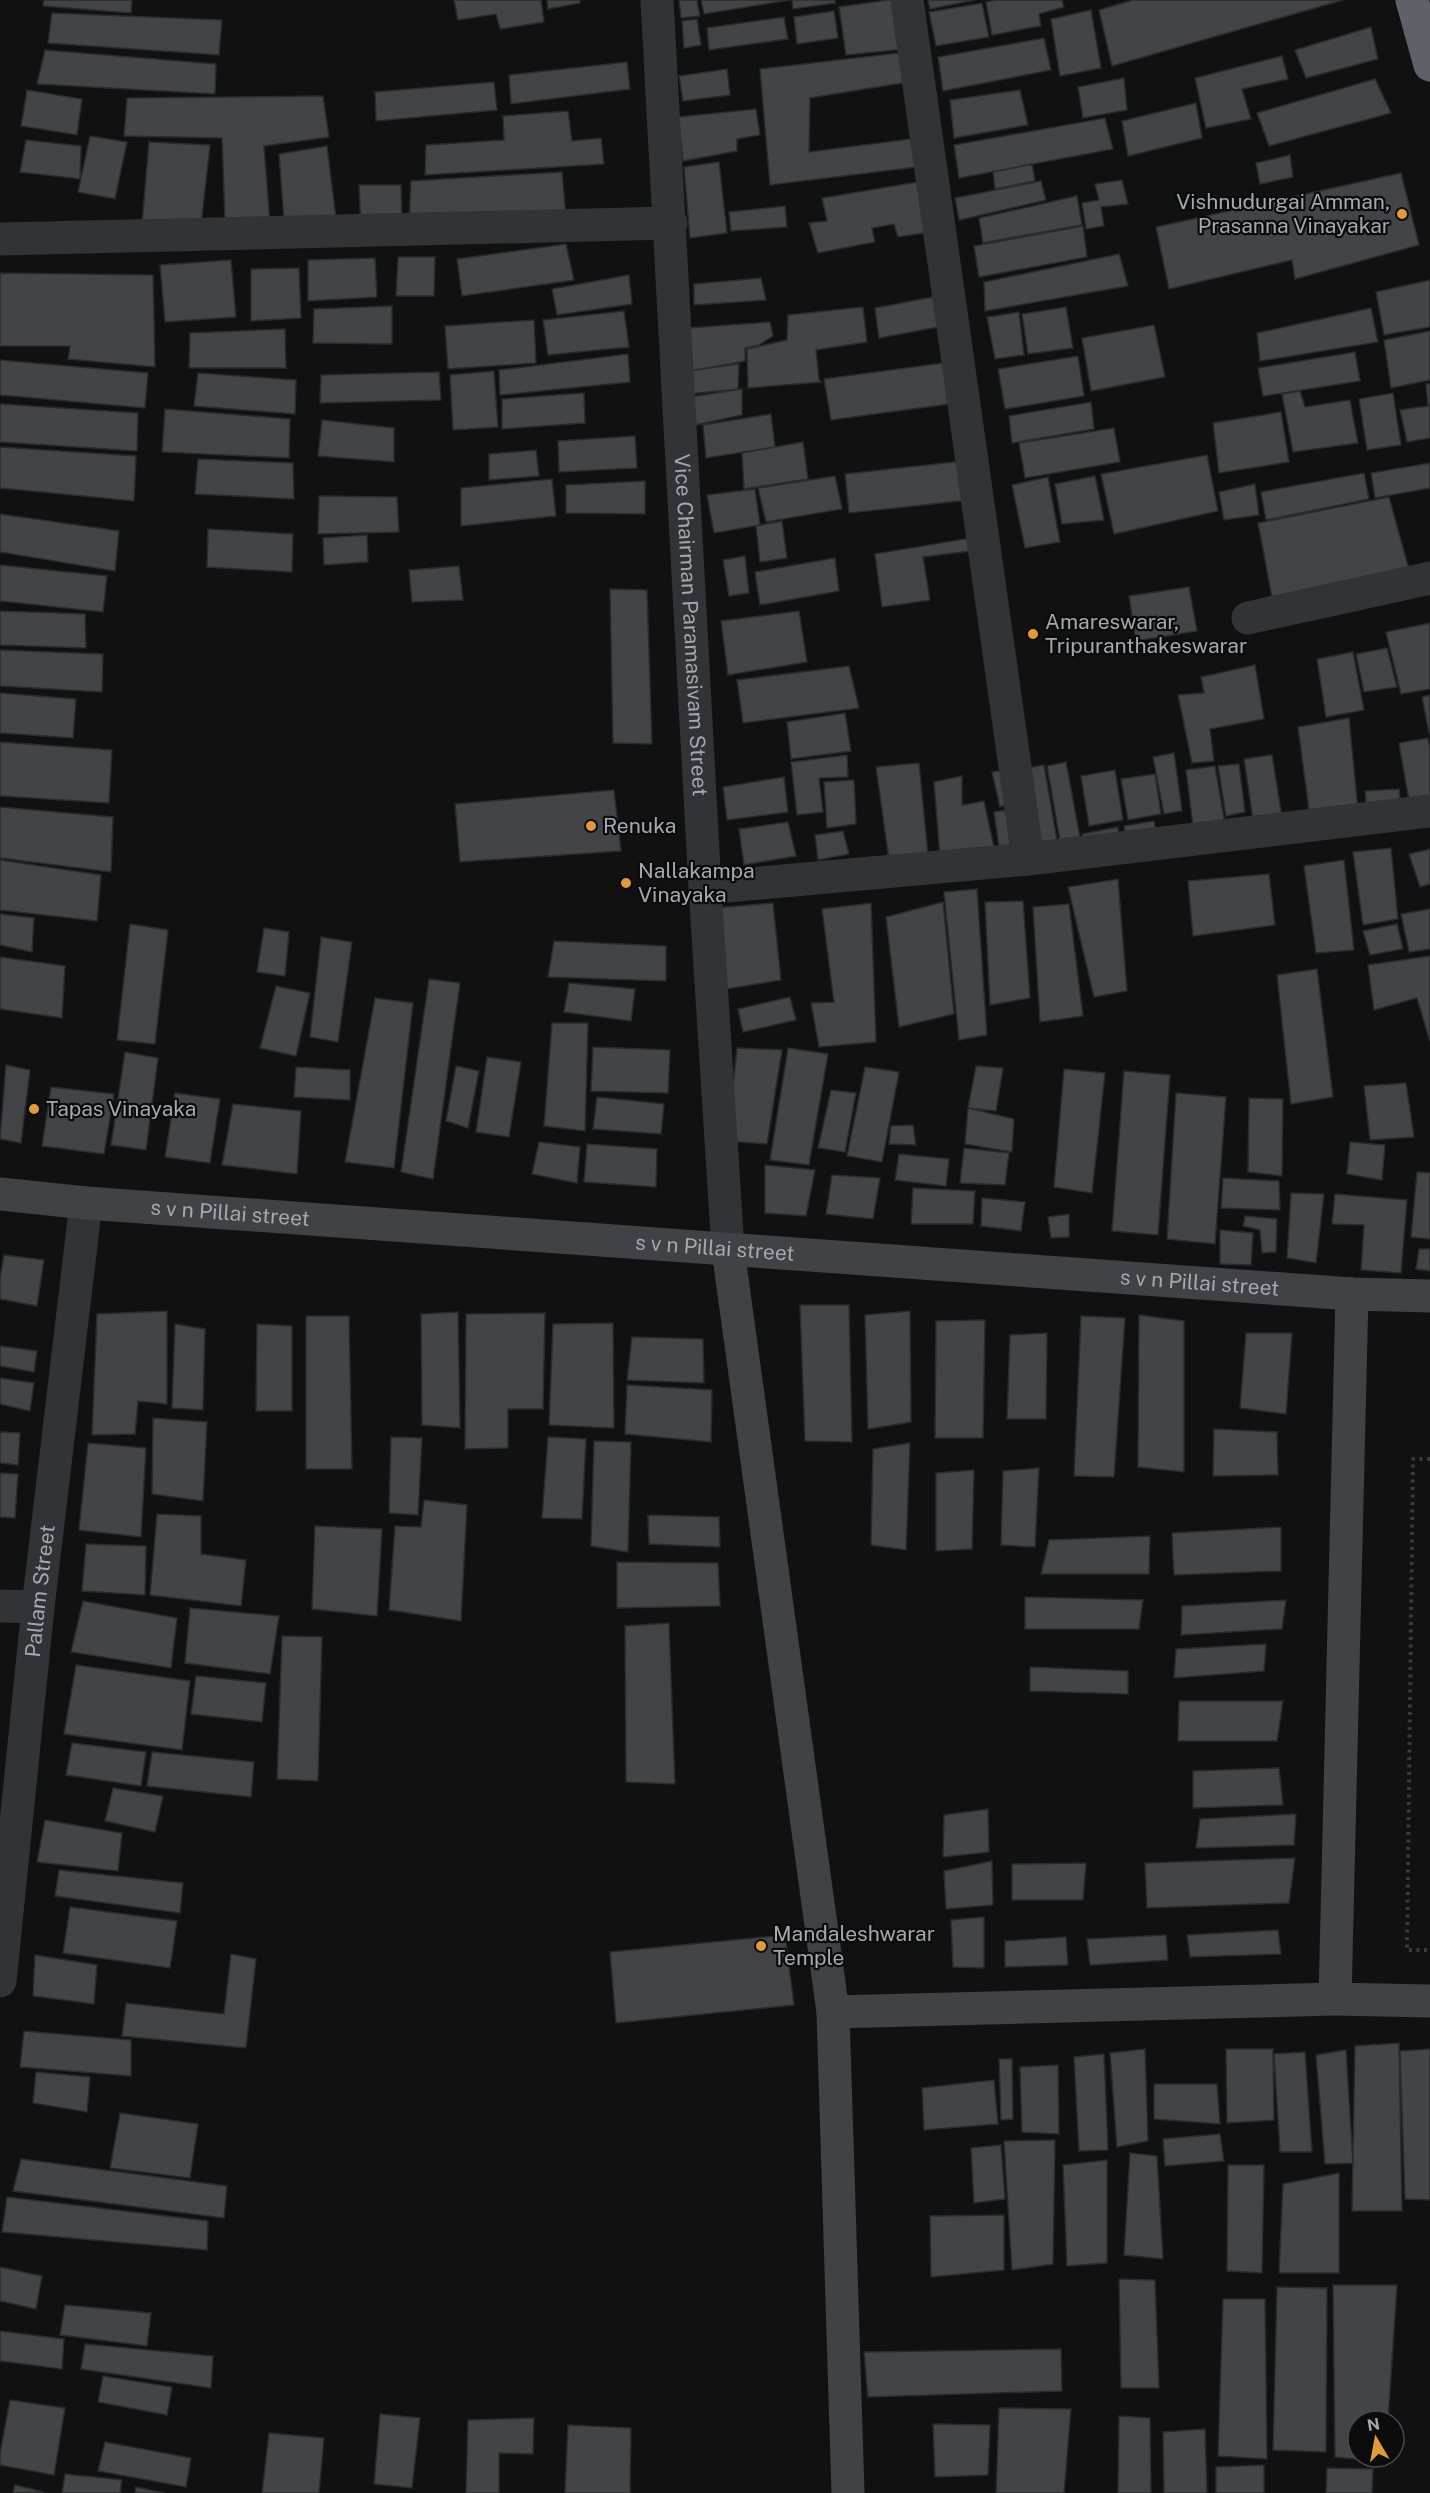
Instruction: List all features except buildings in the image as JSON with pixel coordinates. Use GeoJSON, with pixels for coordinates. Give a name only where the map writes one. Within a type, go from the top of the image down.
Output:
{"type":"FeatureCollection","features":[{"type":"Feature","properties":{"kind":"highway"},"geometry":{"type":"LineString","coordinates":[[1412,0],[1430,65]]}},
{"type":"Feature","properties":{"kind":"street","name":"Vice Chairman Paramasivam Street"},"geometry":{"type":"LineString","coordinates":[[657,0],[671,223],[705,888],[728,1250]]}},
{"type":"Feature","properties":{"kind":"street"},"geometry":{"type":"LineString","coordinates":[[907,0],[1028,859]]}},
{"type":"Feature","properties":{"kind":"street"},"geometry":{"type":"LineString","coordinates":[[0,239],[671,223]]}},
{"type":"Feature","properties":{"kind":"street"},"geometry":{"type":"LineString","coordinates":[[1248,618],[1430,578]]}},
{"type":"Feature","properties":{"kind":"street"},"geometry":{"type":"LineString","coordinates":[[705,888],[1028,859],[1430,811]]}},
{"type":"Feature","properties":{"kind":"street","name":"s v n Pillai street"},"geometry":{"type":"LineString","coordinates":[[0,1194],[86,1203],[728,1250],[1352,1294],[1430,1296]]}},
{"type":"Feature","properties":{"kind":"street","name":"Pallam Street"},"geometry":{"type":"LineString","coordinates":[[0,1982],[38,1607],[86,1203]]}},
{"type":"Feature","properties":{"kind":"street"},"geometry":{"type":"LineString","coordinates":[[728,1250],[833,2012],[848,2493]]}},
{"type":"Feature","properties":{"kind":"street"},"geometry":{"type":"LineString","coordinates":[[1335,1999],[1352,1294]]}},
{"type":"Feature","properties":{"kind":"street"},"geometry":{"type":"LineString","coordinates":[[0,1606],[38,1607]]}},
{"type":"Feature","properties":{"kind":"street"},"geometry":{"type":"LineString","coordinates":[[833,2012],[1335,1999],[1430,2001]]}},
{"type":"Feature","properties":{"kind":"path"},"geometry":{"type":"LineString","coordinates":[[1430,1459],[1413,1459],[1407,1950],[1430,1950]]}},
{"type":"Feature","properties":{"kind":"place","name":"Vishnudurgai Amman, Prasanna Vinayakar"},"geometry":{"type":"Point","coordinates":[1402,214]}},
{"type":"Feature","properties":{"kind":"place","name":"Amareswarar, Tripuranthakeswarar"},"geometry":{"type":"Point","coordinates":[1033,634]}},
{"type":"Feature","properties":{"kind":"place","name":"Renuka"},"geometry":{"type":"Point","coordinates":[591,826]}},
{"type":"Feature","properties":{"kind":"place","name":"Nallakampa Vinayaka"},"geometry":{"type":"Point","coordinates":[626,883]}},
{"type":"Feature","properties":{"kind":"place","name":"Tapas Vinayaka"},"geometry":{"type":"Point","coordinates":[34,1109]}},
{"type":"Feature","properties":{"kind":"place","name":"Mandaleshwarar Temple"},"geometry":{"type":"Point","coordinates":[761,1946]}}]}
